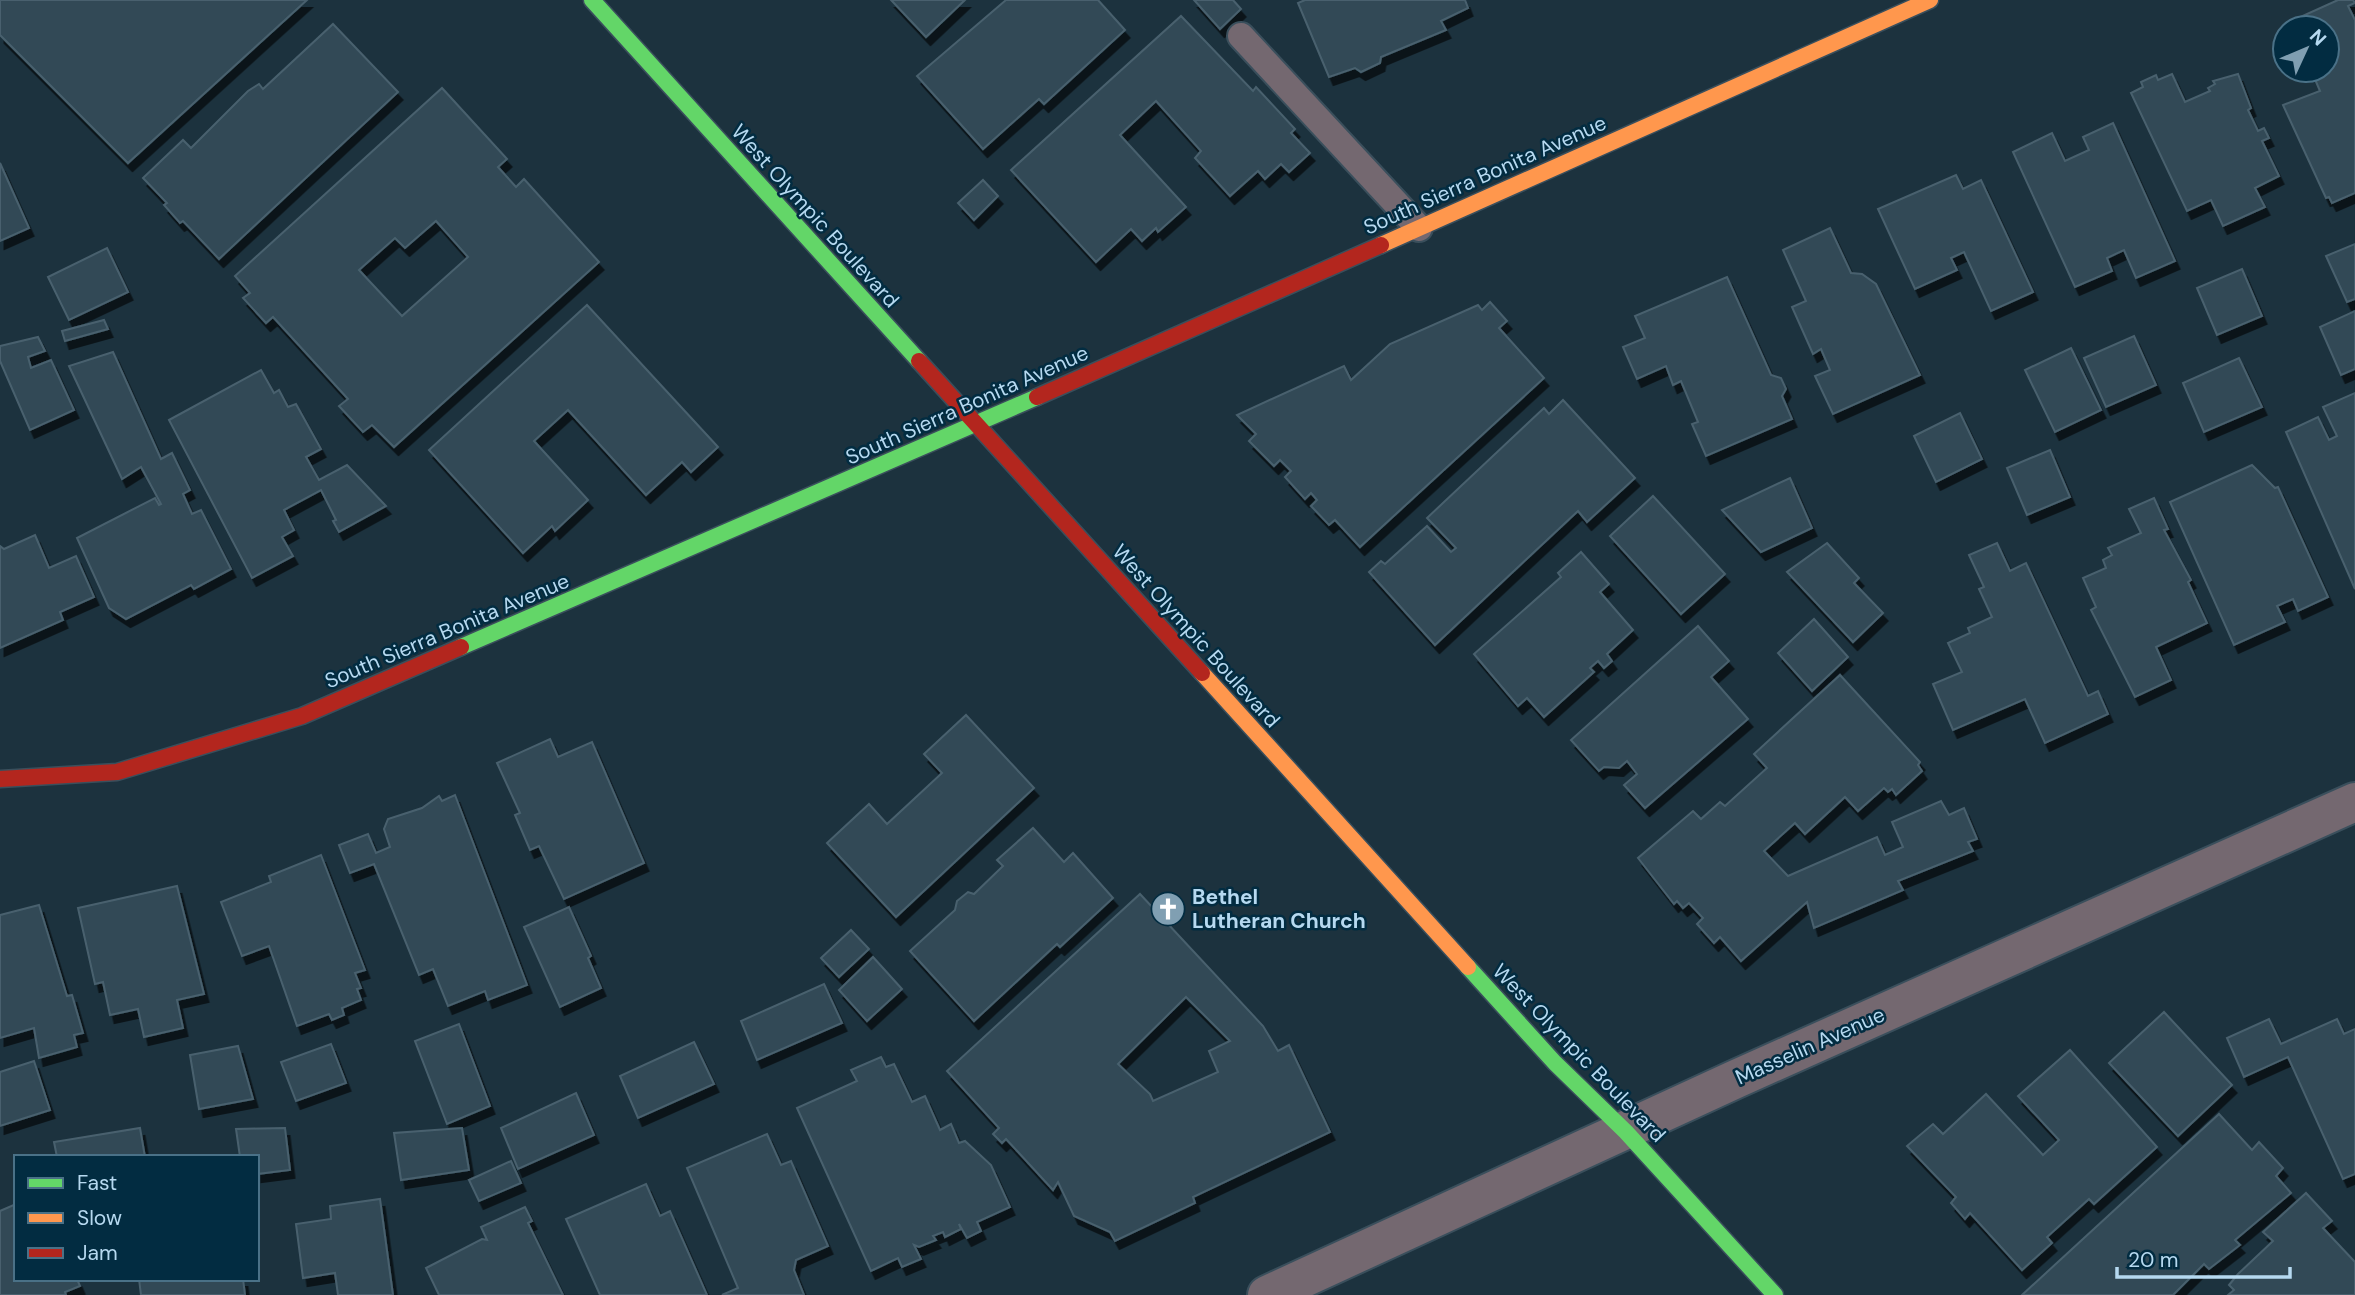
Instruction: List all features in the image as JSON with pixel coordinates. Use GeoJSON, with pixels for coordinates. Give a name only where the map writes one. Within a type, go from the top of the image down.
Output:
{"type":"FeatureCollection","features":[{"type":"Feature","properties":{"kind":"street","name":"West Olympic Boulevard"},"geometry":{"type":"LineString","coordinates":[[592,0],[1555,1063],[1626,1132],[1775,1295]]}},
{"type":"Feature","properties":{"kind":"street","name":"South Sierra Bonita Avenue"},"geometry":{"type":"LineString","coordinates":[[0,779],[117,772],[302,716],[975,424],[1930,0]]}},
{"type":"Feature","properties":{"kind":"street","name":"Masselin Avenue"},"geometry":{"type":"LineString","coordinates":[[1267,1295],[1626,1132],[1736,1079],[2355,802]]}},
{"type":"Feature","properties":{"kind":"lane"},"geometry":{"type":"LineString","coordinates":[[1241,36],[1419,228]]}},
{"type":"Feature","properties":{"kind":"building"},"geometry":{"type":"Polygon","coordinates":[[[0,0],[307,0],[128,163],[0,35],[0,0]]]}},
{"type":"Feature","properties":{"kind":"building"},"geometry":{"type":"Polygon","coordinates":[[[891,0],[965,0],[926,37],[891,0]]]}},
{"type":"Feature","properties":{"kind":"building"},"geometry":{"type":"Polygon","coordinates":[[[1006,0],[1098,0],[1125,30],[1044,104],[1039,99],[983,149],[917,76],[1006,0]]]}},
{"type":"Feature","properties":{"kind":"building"},"geometry":{"type":"Polygon","coordinates":[[[1194,0],[1233,0],[1241,9],[1220,29],[1194,0]]]}},
{"type":"Feature","properties":{"kind":"building"},"geometry":{"type":"Polygon","coordinates":[[[1305,0],[1465,0],[1468,8],[1441,21],[1446,30],[1381,57],[1380,63],[1361,72],[1355,68],[1329,77],[1298,3],[1305,0]]]}},
{"type":"Feature","properties":{"kind":"building"},"geometry":{"type":"Polygon","coordinates":[[[2338,0],[2353,0],[2355,3],[2348,6],[2355,20],[2355,193],[2332,203],[2329,197],[2326,198],[2283,105],[2320,91],[2317,84],[2341,84],[2341,14],[2307,14],[2338,0]]]}},
{"type":"Feature","properties":{"kind":"building"},"geometry":{"type":"Polygon","coordinates":[[[1181,16],[1253,91],[1256,87],[1295,129],[1291,133],[1310,153],[1289,172],[1281,164],[1265,179],[1258,171],[1230,196],[1195,158],[1201,151],[1156,101],[1120,135],[1186,207],[1158,232],[1156,228],[1142,241],[1131,229],[1096,262],[1011,170],[1181,16]]]}},
{"type":"Feature","properties":{"kind":"building"},"geometry":{"type":"Polygon","coordinates":[[[333,24],[398,92],[219,259],[183,221],[180,223],[164,205],[167,203],[143,178],[183,140],[191,148],[248,91],[259,84],[263,89],[333,24]]]}},
{"type":"Feature","properties":{"kind":"building"},"geometry":{"type":"Polygon","coordinates":[[[2172,74],[2185,102],[2210,91],[2208,88],[2215,84],[2213,81],[2238,74],[2251,108],[2248,110],[2258,131],[2264,128],[2269,138],[2262,141],[2279,176],[2255,188],[2265,207],[2223,226],[2211,200],[2187,211],[2131,93],[2143,87],[2141,82],[2156,75],[2158,80],[2172,74]]]}},
{"type":"Feature","properties":{"kind":"building"},"geometry":{"type":"Polygon","coordinates":[[[442,88],[507,159],[498,167],[516,187],[524,179],[599,262],[394,447],[372,425],[363,432],[339,406],[348,399],[273,317],[266,323],[243,298],[250,293],[235,276],[442,88]],[[436,221],[405,248],[395,238],[359,270],[402,316],[468,257],[436,221]]]}},
{"type":"Feature","properties":{"kind":"building"},"geometry":{"type":"Polygon","coordinates":[[[2113,123],[2175,261],[2136,278],[2124,250],[2107,258],[2112,271],[2075,287],[2013,152],[2052,133],[2065,161],[2089,150],[2083,137],[2113,123]]]}},
{"type":"Feature","properties":{"kind":"building"},"geometry":{"type":"Polygon","coordinates":[[[0,163],[29,228],[0,241],[0,163]]]}},
{"type":"Feature","properties":{"kind":"building"},"geometry":{"type":"Polygon","coordinates":[[[1956,175],[1963,189],[1981,180],[2033,292],[1991,311],[1964,252],[1951,258],[1957,270],[1915,289],[1878,209],[1956,175]]]}},
{"type":"Feature","properties":{"kind":"building"},"geometry":{"type":"Polygon","coordinates":[[[983,180],[998,196],[974,220],[958,203],[983,180]]]}},
{"type":"Feature","properties":{"kind":"building"},"geometry":{"type":"Polygon","coordinates":[[[1830,228],[1851,273],[1862,274],[1876,284],[1920,375],[1833,414],[1815,376],[1830,370],[1821,349],[1813,354],[1792,307],[1806,301],[1783,250],[1830,228]]]}},
{"type":"Feature","properties":{"kind":"building"},"geometry":{"type":"Polygon","coordinates":[[[2355,244],[2355,299],[2347,302],[2326,256],[2355,244]]]}},
{"type":"Feature","properties":{"kind":"building"},"geometry":{"type":"Polygon","coordinates":[[[107,248],[128,292],[69,320],[48,277],[107,248]]]}},
{"type":"Feature","properties":{"kind":"building"},"geometry":{"type":"Polygon","coordinates":[[[2242,269],[2262,316],[2217,335],[2197,288],[2242,269]]]}},
{"type":"Feature","properties":{"kind":"building"},"geometry":{"type":"Polygon","coordinates":[[[1727,277],[1771,375],[1781,378],[1786,389],[1782,396],[1792,419],[1706,456],[1692,424],[1698,422],[1681,381],[1673,385],[1666,366],[1637,379],[1623,347],[1645,338],[1635,316],[1727,277]]]}},
{"type":"Feature","properties":{"kind":"building"},"geometry":{"type":"Polygon","coordinates":[[[1490,302],[1507,321],[1499,328],[1544,378],[1360,547],[1335,520],[1329,525],[1311,506],[1317,500],[1311,493],[1305,499],[1285,477],[1291,471],[1280,460],[1274,466],[1249,441],[1256,434],[1237,415],[1344,366],[1351,380],[1390,344],[1478,305],[1482,310],[1490,302]]]}},
{"type":"Feature","properties":{"kind":"building"},"geometry":{"type":"Polygon","coordinates":[[[587,305],[718,447],[691,472],[682,462],[646,495],[568,410],[534,441],[588,500],[555,531],[552,526],[523,553],[429,450],[587,305]]]}},
{"type":"Feature","properties":{"kind":"building"},"geometry":{"type":"Polygon","coordinates":[[[2355,311],[2355,369],[2341,375],[2320,327],[2355,311]]]}},
{"type":"Feature","properties":{"kind":"building"},"geometry":{"type":"Polygon","coordinates":[[[104,320],[108,329],[65,341],[62,331],[104,320]]]}},
{"type":"Feature","properties":{"kind":"building"},"geometry":{"type":"Polygon","coordinates":[[[2134,336],[2156,385],[2106,407],[2084,358],[2134,336]]]}},
{"type":"Feature","properties":{"kind":"building"},"geometry":{"type":"Polygon","coordinates":[[[38,337],[45,351],[28,357],[31,368],[51,360],[74,410],[30,430],[0,361],[0,346],[38,337]]]}},
{"type":"Feature","properties":{"kind":"building"},"geometry":{"type":"Polygon","coordinates":[[[2071,348],[2101,410],[2055,432],[2025,370],[2071,348]]]}},
{"type":"Feature","properties":{"kind":"building"},"geometry":{"type":"Polygon","coordinates":[[[113,352],[161,459],[172,453],[190,490],[183,494],[192,514],[201,510],[231,569],[194,589],[191,585],[126,619],[109,608],[77,538],[155,498],[159,505],[161,504],[141,467],[122,479],[69,366],[113,352]]]}},
{"type":"Feature","properties":{"kind":"building"},"geometry":{"type":"Polygon","coordinates":[[[2239,358],[2262,407],[2204,432],[2183,383],[2239,358]]]}},
{"type":"Feature","properties":{"kind":"building"},"geometry":{"type":"Polygon","coordinates":[[[261,370],[274,393],[279,390],[288,407],[296,404],[321,449],[306,457],[319,480],[347,465],[386,506],[339,532],[321,490],[284,510],[294,530],[282,537],[293,556],[252,578],[169,420],[261,370]]]}},
{"type":"Feature","properties":{"kind":"building"},"geometry":{"type":"Polygon","coordinates":[[[2355,393],[2355,589],[2286,432],[2318,417],[2329,440],[2337,436],[2323,407],[2355,393]]]}},
{"type":"Feature","properties":{"kind":"building"},"geometry":{"type":"Polygon","coordinates":[[[1563,400],[1635,478],[1587,522],[1578,511],[1435,645],[1369,572],[1381,561],[1385,564],[1427,526],[1451,552],[1456,548],[1427,518],[1544,408],[1549,414],[1563,400]]]}},
{"type":"Feature","properties":{"kind":"building"},"geometry":{"type":"Polygon","coordinates":[[[1960,413],[1982,459],[1936,482],[1914,436],[1960,413]]]}},
{"type":"Feature","properties":{"kind":"building"},"geometry":{"type":"Polygon","coordinates":[[[2050,450],[2070,497],[2027,515],[2007,468],[2050,450]]]}},
{"type":"Feature","properties":{"kind":"building"},"geometry":{"type":"Polygon","coordinates":[[[2252,465],[2275,488],[2278,487],[2328,597],[2298,611],[2293,599],[2277,606],[2285,622],[2234,645],[2170,502],[2252,465]]]}},
{"type":"Feature","properties":{"kind":"building"},"geometry":{"type":"Polygon","coordinates":[[[1790,478],[1812,528],[1761,552],[1722,510],[1790,478]]]}},
{"type":"Feature","properties":{"kind":"building"},"geometry":{"type":"Polygon","coordinates":[[[1653,496],[1725,574],[1681,614],[1610,536],[1653,496]]]}},
{"type":"Feature","properties":{"kind":"building"},"geometry":{"type":"Polygon","coordinates":[[[2154,498],[2168,529],[2164,530],[2191,580],[2188,582],[2207,623],[2156,647],[2171,680],[2135,697],[2091,610],[2096,607],[2083,578],[2106,568],[2103,560],[2112,555],[2108,548],[2141,533],[2129,509],[2154,498]]]}},
{"type":"Feature","properties":{"kind":"building"},"geometry":{"type":"Polygon","coordinates":[[[35,535],[49,568],[76,556],[94,597],[60,612],[63,620],[0,648],[0,546],[4,549],[35,535]]]}},
{"type":"Feature","properties":{"kind":"building"},"geometry":{"type":"Polygon","coordinates":[[[1827,543],[1859,578],[1854,583],[1883,613],[1853,642],[1787,572],[1827,543]]]}},
{"type":"Feature","properties":{"kind":"building"},"geometry":{"type":"Polygon","coordinates":[[[1997,543],[2010,571],[2026,563],[2088,696],[2098,691],[2108,714],[2045,743],[2025,699],[1953,730],[1933,684],[1962,672],[1948,643],[1970,633],[1968,628],[1992,617],[1979,589],[1984,587],[1969,555],[1997,543]]]}},
{"type":"Feature","properties":{"kind":"building"},"geometry":{"type":"Polygon","coordinates":[[[1581,552],[1609,584],[1600,592],[1633,630],[1607,654],[1612,661],[1604,668],[1598,661],[1590,668],[1594,672],[1544,717],[1527,698],[1518,706],[1474,654],[1561,577],[1558,573],[1581,552]]]}},
{"type":"Feature","properties":{"kind":"building"},"geometry":{"type":"Polygon","coordinates":[[[1814,619],[1848,657],[1812,691],[1778,653],[1814,619]]]}},
{"type":"Feature","properties":{"kind":"building"},"geometry":{"type":"Polygon","coordinates":[[[1698,626],[1729,661],[1711,677],[1748,719],[1645,808],[1624,785],[1637,774],[1627,761],[1619,768],[1604,767],[1599,771],[1571,740],[1698,626]]]}},
{"type":"Feature","properties":{"kind":"building"},"geometry":{"type":"Polygon","coordinates":[[[1840,675],[1920,762],[1918,765],[1922,771],[1896,795],[1892,789],[1888,792],[1884,788],[1858,811],[1845,797],[1805,834],[1795,823],[1764,851],[1788,876],[1877,837],[1885,855],[1903,847],[1892,822],[1941,801],[1949,815],[1964,808],[1977,839],[1968,842],[1973,851],[1898,881],[1903,890],[1814,928],[1807,902],[1741,961],[1720,937],[1714,943],[1697,924],[1703,918],[1689,903],[1683,908],[1677,901],[1674,904],[1638,858],[1693,811],[1701,819],[1720,802],[1725,806],[1767,768],[1754,754],[1840,675]]]}},
{"type":"Feature","properties":{"kind":"building"},"geometry":{"type":"Polygon","coordinates":[[[966,715],[1034,788],[896,917],[827,843],[869,804],[887,824],[942,773],[924,754],[966,715]]]}},
{"type":"Feature","properties":{"kind":"building"},"geometry":{"type":"Polygon","coordinates":[[[550,739],[558,757],[592,742],[644,863],[564,899],[539,846],[530,850],[515,815],[520,813],[497,763],[550,739]]]}},
{"type":"Feature","properties":{"kind":"building"},"geometry":{"type":"Polygon","coordinates":[[[455,795],[527,985],[488,1000],[485,991],[448,1006],[433,969],[419,975],[374,864],[350,873],[339,845],[368,834],[376,853],[390,847],[384,829],[388,819],[422,808],[439,796],[442,801],[455,795]]]}},
{"type":"Feature","properties":{"kind":"building"},"geometry":{"type":"Polygon","coordinates":[[[1033,828],[1064,862],[1073,853],[1113,898],[1060,947],[1057,944],[974,1021],[910,951],[955,910],[957,901],[968,892],[974,894],[1003,866],[997,860],[1033,828]]]}},
{"type":"Feature","properties":{"kind":"building"},"geometry":{"type":"Polygon","coordinates":[[[321,855],[365,970],[355,973],[361,988],[357,989],[361,1000],[342,1008],[344,1015],[332,1020],[329,1014],[297,1026],[269,946],[242,956],[221,902],[271,882],[269,876],[321,855]]]}},
{"type":"Feature","properties":{"kind":"building"},"geometry":{"type":"Polygon","coordinates":[[[177,886],[204,994],[177,1000],[183,1028],[144,1037],[138,1009],[110,1015],[103,982],[95,984],[78,908],[177,886]]]}},
{"type":"Feature","properties":{"kind":"building"},"geometry":{"type":"Polygon","coordinates":[[[1140,894],[1263,1026],[1278,1051],[1289,1045],[1330,1132],[1193,1197],[1195,1203],[1115,1241],[1110,1232],[1074,1216],[1058,1182],[1053,1190],[1006,1139],[1002,1143],[993,1134],[999,1128],[947,1071],[1140,894]],[[1186,997],[1118,1064],[1150,1094],[1153,1101],[1218,1072],[1209,1051],[1230,1041],[1186,997]]]}},
{"type":"Feature","properties":{"kind":"building"},"geometry":{"type":"Polygon","coordinates":[[[39,905],[67,996],[72,995],[83,1033],[74,1035],[77,1047],[39,1058],[34,1028],[0,1038],[0,915],[39,905]]]}},
{"type":"Feature","properties":{"kind":"building"},"geometry":{"type":"Polygon","coordinates":[[[569,907],[591,956],[588,958],[601,988],[560,1007],[524,927],[569,907]]]}},
{"type":"Feature","properties":{"kind":"building"},"geometry":{"type":"Polygon","coordinates":[[[851,930],[869,949],[839,977],[821,958],[851,930]]]}},
{"type":"Feature","properties":{"kind":"building"},"geometry":{"type":"Polygon","coordinates":[[[873,957],[902,989],[867,1021],[839,990],[873,957]]]}},
{"type":"Feature","properties":{"kind":"building"},"geometry":{"type":"Polygon","coordinates":[[[824,984],[842,1023],[757,1060],[741,1021],[824,984]]]}},
{"type":"Feature","properties":{"kind":"building"},"geometry":{"type":"Polygon","coordinates":[[[2164,1012],[2232,1085],[2178,1136],[2109,1063],[2164,1012]]]}},
{"type":"Feature","properties":{"kind":"building"},"geometry":{"type":"Polygon","coordinates":[[[2269,1019],[2281,1044],[2337,1019],[2344,1034],[2355,1029],[2355,1174],[2343,1179],[2288,1057],[2244,1077],[2227,1038],[2269,1019]]]}},
{"type":"Feature","properties":{"kind":"building"},"geometry":{"type":"Polygon","coordinates":[[[459,1024],[490,1106],[447,1124],[415,1041],[459,1024]]]}},
{"type":"Feature","properties":{"kind":"building"},"geometry":{"type":"Polygon","coordinates":[[[694,1042],[714,1084],[638,1118],[620,1076],[694,1042]]]}},
{"type":"Feature","properties":{"kind":"building"},"geometry":{"type":"Polygon","coordinates":[[[331,1044],[346,1083],[296,1101],[281,1062],[331,1044]]]}},
{"type":"Feature","properties":{"kind":"building"},"geometry":{"type":"Polygon","coordinates":[[[238,1046],[253,1099],[199,1109],[190,1055],[238,1046]]]}},
{"type":"Feature","properties":{"kind":"building"},"geometry":{"type":"Polygon","coordinates":[[[2070,1050],[2157,1147],[2094,1204],[2089,1199],[2047,1237],[2052,1243],[2022,1270],[1970,1213],[1965,1219],[1951,1203],[1956,1197],[1907,1146],[1933,1124],[1943,1134],[1986,1094],[2043,1155],[2059,1140],[2018,1096],[2070,1050]]]}},
{"type":"Feature","properties":{"kind":"building"},"geometry":{"type":"Polygon","coordinates":[[[881,1057],[886,1067],[894,1064],[912,1102],[925,1096],[940,1130],[951,1124],[959,1143],[965,1141],[991,1165],[1010,1207],[977,1222],[981,1231],[967,1238],[959,1224],[961,1229],[945,1237],[943,1232],[933,1236],[936,1240],[919,1247],[914,1245],[921,1259],[902,1267],[898,1258],[871,1271],[797,1108],[857,1081],[851,1070],[881,1057]]]}},
{"type":"Feature","properties":{"kind":"building"},"geometry":{"type":"Polygon","coordinates":[[[34,1061],[50,1110],[0,1126],[0,1072],[34,1061]]]}},
{"type":"Feature","properties":{"kind":"building"},"geometry":{"type":"Polygon","coordinates":[[[576,1093],[594,1135],[518,1169],[501,1128],[576,1093]]]}},
{"type":"Feature","properties":{"kind":"building"},"geometry":{"type":"Polygon","coordinates":[[[2219,1114],[2252,1150],[2259,1142],[2283,1168],[2276,1176],[2291,1193],[2235,1240],[2240,1245],[2209,1269],[2204,1264],[2173,1295],[2022,1295],[2219,1114]]]}},
{"type":"Feature","properties":{"kind":"building"},"geometry":{"type":"Polygon","coordinates":[[[140,1128],[145,1155],[57,1155],[54,1142],[140,1128]]]}},
{"type":"Feature","properties":{"kind":"building"},"geometry":{"type":"Polygon","coordinates":[[[285,1128],[290,1170],[259,1174],[259,1155],[240,1155],[236,1129],[285,1128]]]}},
{"type":"Feature","properties":{"kind":"building"},"geometry":{"type":"Polygon","coordinates":[[[462,1128],[469,1170],[401,1180],[394,1133],[462,1128]]]}},
{"type":"Feature","properties":{"kind":"building"},"geometry":{"type":"Polygon","coordinates":[[[767,1134],[781,1165],[791,1161],[828,1246],[796,1260],[794,1270],[804,1295],[722,1295],[738,1288],[687,1168],[767,1134]]]}},
{"type":"Feature","properties":{"kind":"building"},"geometry":{"type":"Polygon","coordinates":[[[511,1161],[521,1183],[479,1201],[469,1180],[511,1161]]]}},
{"type":"Feature","properties":{"kind":"building"},"geometry":{"type":"Polygon","coordinates":[[[646,1184],[660,1216],[670,1211],[707,1295],[600,1295],[566,1219],[646,1184]]]}},
{"type":"Feature","properties":{"kind":"building"},"geometry":{"type":"Polygon","coordinates":[[[2306,1193],[2332,1221],[2323,1228],[2355,1262],[2355,1295],[2228,1295],[2234,1290],[2229,1285],[2238,1274],[2273,1241],[2263,1232],[2306,1193]]]}},
{"type":"Feature","properties":{"kind":"building"},"geometry":{"type":"Polygon","coordinates":[[[380,1199],[393,1295],[338,1295],[335,1273],[303,1278],[296,1224],[331,1219],[330,1206],[380,1199]]]}},
{"type":"Feature","properties":{"kind":"building"},"geometry":{"type":"Polygon","coordinates":[[[14,1205],[14,1281],[78,1281],[80,1286],[65,1292],[66,1295],[0,1295],[0,1211],[14,1205]]]}},
{"type":"Feature","properties":{"kind":"building"},"geometry":{"type":"Polygon","coordinates":[[[525,1207],[532,1221],[528,1223],[563,1295],[439,1295],[426,1268],[482,1239],[487,1240],[481,1227],[525,1207]]]}},
{"type":"Feature","properties":{"kind":"building"},"geometry":{"type":"Polygon","coordinates":[[[139,1281],[243,1281],[245,1295],[141,1295],[139,1281]]]}},
{"type":"Feature","properties":{"kind":"traffic: fast"},"geometry":{"type":"LineString","coordinates":[[592,0],[919,361]]}},
{"type":"Feature","properties":{"kind":"traffic: fast"},"geometry":{"type":"LineString","coordinates":[[461,647],[1037,397]]}},
{"type":"Feature","properties":{"kind":"traffic: fast"},"geometry":{"type":"LineString","coordinates":[[1468,967],[1555,1063],[1626,1132],[1775,1295]]}},
{"type":"Feature","properties":{"kind":"traffic: slow"},"geometry":{"type":"LineString","coordinates":[[1381,245],[1930,0]]}},
{"type":"Feature","properties":{"kind":"traffic: slow"},"geometry":{"type":"LineString","coordinates":[[1202,673],[1468,967]]}},
{"type":"Feature","properties":{"kind":"traffic: jam"},"geometry":{"type":"LineString","coordinates":[[1037,397],[1381,245]]}},
{"type":"Feature","properties":{"kind":"traffic: jam"},"geometry":{"type":"LineString","coordinates":[[919,361],[1202,673]]}},
{"type":"Feature","properties":{"kind":"traffic: jam"},"geometry":{"type":"LineString","coordinates":[[0,779],[117,772],[302,716],[461,647]]}},
{"type":"Feature","properties":{"kind":"place","name":"Bethel Lutheran Church"},"geometry":{"type":"Point","coordinates":[1168,909]}}]}
